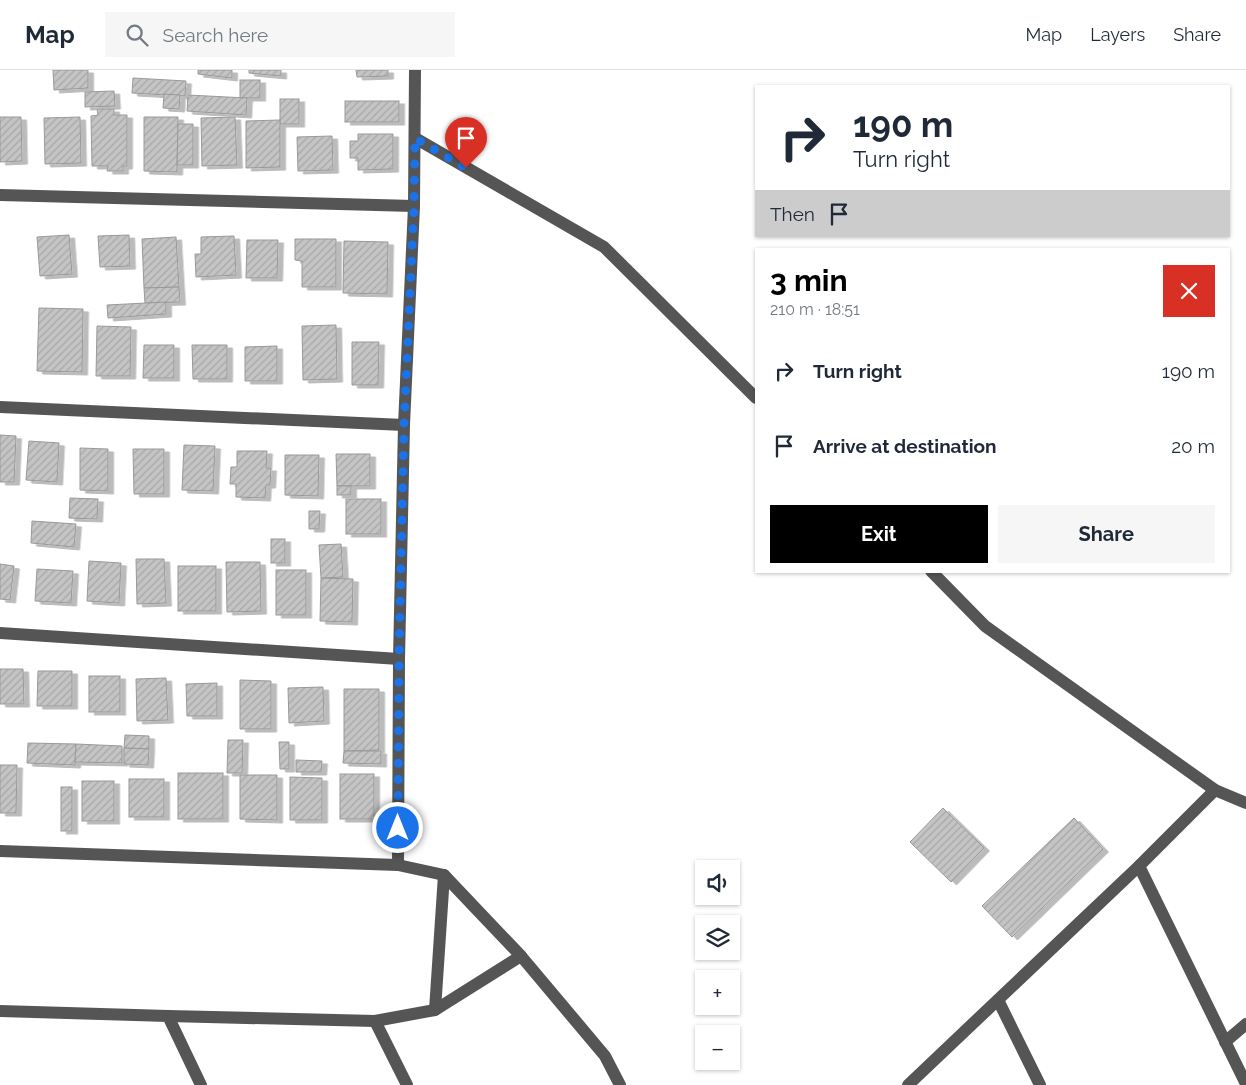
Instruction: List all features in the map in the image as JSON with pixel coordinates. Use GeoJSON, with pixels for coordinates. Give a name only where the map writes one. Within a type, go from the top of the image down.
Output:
{"type":"FeatureCollection","features":[{"type":"Feature","properties":{"kind":"street"},"geometry":{"type":"LineString","coordinates":[[398,865],[399,659],[404,425],[414,206],[415,70]]}},
{"type":"Feature","properties":{"kind":"street"},"geometry":{"type":"LineString","coordinates":[[415,138],[604,247],[755,397]]}},
{"type":"Feature","properties":{"kind":"street"},"geometry":{"type":"LineString","coordinates":[[0,195],[414,206]]}},
{"type":"Feature","properties":{"kind":"street"},"geometry":{"type":"LineString","coordinates":[[0,407],[404,425]]}},
{"type":"Feature","properties":{"kind":"street"},"geometry":{"type":"LineString","coordinates":[[932,573],[985,626],[1215,790],[1246,803]]}},
{"type":"Feature","properties":{"kind":"street"},"geometry":{"type":"LineString","coordinates":[[0,633],[399,659]]}},
{"type":"Feature","properties":{"kind":"street"},"geometry":{"type":"LineString","coordinates":[[908,1085],[1215,790]]}},
{"type":"Feature","properties":{"kind":"street"},"geometry":{"type":"LineString","coordinates":[[0,851],[398,865],[444,875],[521,956],[605,1056],[620,1085]]}},
{"type":"Feature","properties":{"kind":"street"},"geometry":{"type":"LineString","coordinates":[[1138,866],[1246,1084]]}},
{"type":"Feature","properties":{"kind":"street"},"geometry":{"type":"LineString","coordinates":[[435,1010],[444,875]]}},
{"type":"Feature","properties":{"kind":"street"},"geometry":{"type":"LineString","coordinates":[[0,1010],[375,1021],[435,1010],[521,956]]}},
{"type":"Feature","properties":{"kind":"street"},"geometry":{"type":"LineString","coordinates":[[998,1000],[1040,1085]]}},
{"type":"Feature","properties":{"kind":"street"},"geometry":{"type":"LineString","coordinates":[[168,1016],[201,1085]]}},
{"type":"Feature","properties":{"kind":"street"},"geometry":{"type":"LineString","coordinates":[[375,1021],[407,1085]]}},
{"type":"Feature","properties":{"kind":"street"},"geometry":{"type":"LineString","coordinates":[[1225,1042],[1246,1024]]}},
{"type":"Feature","properties":{"kind":"building"},"geometry":{"type":"Polygon","coordinates":[[[53,70],[88,70],[88,88],[54,90],[53,70]]]}},
{"type":"Feature","properties":{"kind":"building"},"geometry":{"type":"Polygon","coordinates":[[[198,70],[232,70],[232,78],[198,74],[198,70]]]}},
{"type":"Feature","properties":{"kind":"building"},"geometry":{"type":"Polygon","coordinates":[[[249,70],[281,70],[281,76],[249,73],[249,70]]]}},
{"type":"Feature","properties":{"kind":"building"},"geometry":{"type":"Polygon","coordinates":[[[356,70],[388,70],[388,76],[357,77],[356,70]]]}},
{"type":"Feature","properties":{"kind":"building"},"geometry":{"type":"Polygon","coordinates":[[[133,78],[186,81],[185,96],[132,93],[133,78]]]}},
{"type":"Feature","properties":{"kind":"building"},"geometry":{"type":"Polygon","coordinates":[[[240,80],[260,80],[260,98],[240,98],[240,80]]]}},
{"type":"Feature","properties":{"kind":"building"},"geometry":{"type":"Polygon","coordinates":[[[114,91],[115,106],[85,107],[85,92],[114,91]]]}},
{"type":"Feature","properties":{"kind":"building"},"geometry":{"type":"Polygon","coordinates":[[[164,94],[180,95],[179,109],[163,108],[164,94]]]}},
{"type":"Feature","properties":{"kind":"building"},"geometry":{"type":"Polygon","coordinates":[[[188,95],[247,98],[246,115],[187,111],[188,95]]]}},
{"type":"Feature","properties":{"kind":"building"},"geometry":{"type":"Polygon","coordinates":[[[280,99],[299,99],[299,124],[280,124],[280,99]]]}},
{"type":"Feature","properties":{"kind":"building"},"geometry":{"type":"Polygon","coordinates":[[[345,101],[399,101],[399,122],[345,122],[345,101]]]}},
{"type":"Feature","properties":{"kind":"building"},"geometry":{"type":"Polygon","coordinates":[[[97,109],[114,109],[114,115],[127,115],[127,166],[123,166],[123,171],[107,171],[108,166],[92,166],[91,116],[98,115],[97,109]]]}},
{"type":"Feature","properties":{"kind":"building"},"geometry":{"type":"Polygon","coordinates":[[[0,117],[21,117],[22,161],[0,162],[0,117]]]}},
{"type":"Feature","properties":{"kind":"building"},"geometry":{"type":"Polygon","coordinates":[[[80,117],[81,163],[45,164],[44,118],[80,117]]]}},
{"type":"Feature","properties":{"kind":"building"},"geometry":{"type":"Polygon","coordinates":[[[144,117],[178,117],[177,172],[144,171],[144,117]]]}},
{"type":"Feature","properties":{"kind":"building"},"geometry":{"type":"Polygon","coordinates":[[[235,117],[237,165],[202,166],[201,118],[235,117]]]}},
{"type":"Feature","properties":{"kind":"building"},"geometry":{"type":"Polygon","coordinates":[[[280,120],[280,167],[246,168],[246,121],[280,120]]]}},
{"type":"Feature","properties":{"kind":"building"},"geometry":{"type":"Polygon","coordinates":[[[178,124],[193,124],[193,165],[177,165],[178,124]]]}},
{"type":"Feature","properties":{"kind":"building"},"geometry":{"type":"Polygon","coordinates":[[[358,134],[393,134],[393,169],[358,170],[358,158],[350,158],[350,141],[358,141],[358,134]]]}},
{"type":"Feature","properties":{"kind":"building"},"geometry":{"type":"Polygon","coordinates":[[[332,136],[333,170],[298,171],[297,137],[332,136]]]}},
{"type":"Feature","properties":{"kind":"building"},"geometry":{"type":"Polygon","coordinates":[[[69,235],[72,274],[40,276],[37,237],[69,235]]]}},
{"type":"Feature","properties":{"kind":"building"},"geometry":{"type":"Polygon","coordinates":[[[129,235],[130,266],[100,267],[98,236],[129,235]]]}},
{"type":"Feature","properties":{"kind":"building"},"geometry":{"type":"Polygon","coordinates":[[[234,236],[236,275],[196,277],[195,254],[201,254],[201,237],[234,236]]]}},
{"type":"Feature","properties":{"kind":"building"},"geometry":{"type":"Polygon","coordinates":[[[176,237],[179,287],[144,288],[142,239],[176,237]]]}},
{"type":"Feature","properties":{"kind":"building"},"geometry":{"type":"Polygon","coordinates":[[[295,239],[336,239],[336,287],[302,287],[302,261],[295,260],[295,239]]]}},
{"type":"Feature","properties":{"kind":"building"},"geometry":{"type":"Polygon","coordinates":[[[247,240],[278,240],[277,278],[246,278],[247,240]]]}},
{"type":"Feature","properties":{"kind":"building"},"geometry":{"type":"Polygon","coordinates":[[[344,241],[388,242],[387,294],[343,293],[344,241]]]}},
{"type":"Feature","properties":{"kind":"building"},"geometry":{"type":"Polygon","coordinates":[[[179,287],[180,302],[145,303],[144,288],[179,287]]]}},
{"type":"Feature","properties":{"kind":"building"},"geometry":{"type":"Polygon","coordinates":[[[166,302],[166,314],[108,318],[107,305],[166,302]]]}},
{"type":"Feature","properties":{"kind":"building"},"geometry":{"type":"Polygon","coordinates":[[[39,308],[83,309],[82,372],[37,371],[39,308]]]}},
{"type":"Feature","properties":{"kind":"building"},"geometry":{"type":"Polygon","coordinates":[[[336,325],[337,379],[303,380],[302,326],[336,325]]]}},
{"type":"Feature","properties":{"kind":"building"},"geometry":{"type":"Polygon","coordinates":[[[97,326],[131,327],[130,376],[96,376],[97,326]]]}},
{"type":"Feature","properties":{"kind":"building"},"geometry":{"type":"Polygon","coordinates":[[[352,342],[379,342],[378,385],[352,385],[352,342]]]}},
{"type":"Feature","properties":{"kind":"building"},"geometry":{"type":"Polygon","coordinates":[[[144,345],[174,345],[174,378],[143,378],[144,345]]]}},
{"type":"Feature","properties":{"kind":"building"},"geometry":{"type":"Polygon","coordinates":[[[192,345],[227,345],[227,379],[193,379],[192,345]]]}},
{"type":"Feature","properties":{"kind":"building"},"geometry":{"type":"Polygon","coordinates":[[[277,346],[277,381],[245,381],[245,347],[277,346]]]}},
{"type":"Feature","properties":{"kind":"building"},"geometry":{"type":"Polygon","coordinates":[[[0,435],[16,436],[14,482],[0,482],[0,435]]]}},
{"type":"Feature","properties":{"kind":"building"},"geometry":{"type":"Polygon","coordinates":[[[29,441],[59,443],[57,482],[26,480],[29,441]]]}},
{"type":"Feature","properties":{"kind":"building"},"geometry":{"type":"Polygon","coordinates":[[[184,445],[215,446],[213,491],[182,490],[184,445]]]}},
{"type":"Feature","properties":{"kind":"building"},"geometry":{"type":"Polygon","coordinates":[[[80,448],[108,449],[108,491],[80,490],[80,448]]]}},
{"type":"Feature","properties":{"kind":"building"},"geometry":{"type":"Polygon","coordinates":[[[133,449],[164,449],[164,494],[134,494],[133,449]]]}},
{"type":"Feature","properties":{"kind":"building"},"geometry":{"type":"Polygon","coordinates":[[[237,451],[267,451],[266,468],[271,468],[270,485],[266,485],[265,498],[236,497],[236,484],[230,484],[231,467],[237,467],[237,451]]]}},
{"type":"Feature","properties":{"kind":"building"},"geometry":{"type":"Polygon","coordinates":[[[336,454],[370,454],[370,486],[337,486],[336,454]]]}},
{"type":"Feature","properties":{"kind":"building"},"geometry":{"type":"Polygon","coordinates":[[[285,455],[319,455],[318,496],[285,495],[285,455]]]}},
{"type":"Feature","properties":{"kind":"building"},"geometry":{"type":"Polygon","coordinates":[[[337,486],[351,486],[351,495],[337,495],[337,486]]]}},
{"type":"Feature","properties":{"kind":"building"},"geometry":{"type":"Polygon","coordinates":[[[70,498],[98,499],[97,519],[69,518],[70,498]]]}},
{"type":"Feature","properties":{"kind":"building"},"geometry":{"type":"Polygon","coordinates":[[[346,499],[381,499],[381,534],[346,534],[346,499]]]}},
{"type":"Feature","properties":{"kind":"building"},"geometry":{"type":"Polygon","coordinates":[[[309,511],[320,511],[319,529],[309,529],[309,511]]]}},
{"type":"Feature","properties":{"kind":"building"},"geometry":{"type":"Polygon","coordinates":[[[32,521],[76,524],[74,547],[31,543],[32,521]]]}},
{"type":"Feature","properties":{"kind":"building"},"geometry":{"type":"Polygon","coordinates":[[[271,539],[285,539],[285,563],[271,563],[271,539]]]}},
{"type":"Feature","properties":{"kind":"building"},"geometry":{"type":"Polygon","coordinates":[[[341,544],[343,577],[321,578],[319,545],[341,544]]]}},
{"type":"Feature","properties":{"kind":"building"},"geometry":{"type":"Polygon","coordinates":[[[136,559],[164,559],[166,603],[137,604],[136,559]]]}},
{"type":"Feature","properties":{"kind":"building"},"geometry":{"type":"Polygon","coordinates":[[[89,561],[121,563],[119,603],[87,601],[89,561]]]}},
{"type":"Feature","properties":{"kind":"building"},"geometry":{"type":"Polygon","coordinates":[[[226,562],[260,562],[261,611],[227,612],[226,562]]]}},
{"type":"Feature","properties":{"kind":"building"},"geometry":{"type":"Polygon","coordinates":[[[0,564],[14,566],[10,600],[0,599],[0,564]]]}},
{"type":"Feature","properties":{"kind":"building"},"geometry":{"type":"Polygon","coordinates":[[[178,566],[216,566],[216,611],[178,611],[178,566]]]}},
{"type":"Feature","properties":{"kind":"building"},"geometry":{"type":"Polygon","coordinates":[[[37,569],[73,571],[71,603],[35,601],[37,569]]]}},
{"type":"Feature","properties":{"kind":"building"},"geometry":{"type":"Polygon","coordinates":[[[276,570],[306,570],[306,615],[276,615],[276,570]]]}},
{"type":"Feature","properties":{"kind":"building"},"geometry":{"type":"Polygon","coordinates":[[[321,578],[353,579],[352,622],[320,621],[321,578]]]}},
{"type":"Feature","properties":{"kind":"building"},"geometry":{"type":"Polygon","coordinates":[[[0,669],[23,669],[24,704],[0,704],[0,669]]]}},
{"type":"Feature","properties":{"kind":"building"},"geometry":{"type":"Polygon","coordinates":[[[38,671],[72,671],[72,706],[37,706],[38,671]]]}},
{"type":"Feature","properties":{"kind":"building"},"geometry":{"type":"Polygon","coordinates":[[[89,676],[120,676],[120,712],[89,712],[89,676]]]}},
{"type":"Feature","properties":{"kind":"building"},"geometry":{"type":"Polygon","coordinates":[[[166,678],[168,720],[137,721],[136,679],[166,678]]]}},
{"type":"Feature","properties":{"kind":"building"},"geometry":{"type":"Polygon","coordinates":[[[240,680],[271,681],[271,729],[240,729],[240,680]]]}},
{"type":"Feature","properties":{"kind":"building"},"geometry":{"type":"Polygon","coordinates":[[[217,683],[217,716],[187,716],[186,684],[217,683]]]}},
{"type":"Feature","properties":{"kind":"building"},"geometry":{"type":"Polygon","coordinates":[[[323,687],[324,721],[289,723],[288,688],[323,687]]]}},
{"type":"Feature","properties":{"kind":"building"},"geometry":{"type":"Polygon","coordinates":[[[344,689],[379,689],[379,750],[344,751],[344,689]]]}},
{"type":"Feature","properties":{"kind":"building"},"geometry":{"type":"Polygon","coordinates":[[[125,735],[149,736],[149,749],[124,748],[125,735]]]}},
{"type":"Feature","properties":{"kind":"building"},"geometry":{"type":"Polygon","coordinates":[[[228,740],[243,740],[242,773],[227,773],[228,740]]]}},
{"type":"Feature","properties":{"kind":"building"},"geometry":{"type":"Polygon","coordinates":[[[279,742],[289,742],[289,769],[280,769],[279,742]]]}},
{"type":"Feature","properties":{"kind":"building"},"geometry":{"type":"Polygon","coordinates":[[[28,743],[76,744],[75,765],[27,763],[28,743]]]}},
{"type":"Feature","properties":{"kind":"building"},"geometry":{"type":"Polygon","coordinates":[[[76,744],[122,746],[122,763],[75,762],[76,744]]]}},
{"type":"Feature","properties":{"kind":"building"},"geometry":{"type":"Polygon","coordinates":[[[124,748],[149,749],[148,765],[124,764],[124,748]]]}},
{"type":"Feature","properties":{"kind":"building"},"geometry":{"type":"Polygon","coordinates":[[[344,751],[381,751],[381,764],[343,763],[344,751]]]}},
{"type":"Feature","properties":{"kind":"building"},"geometry":{"type":"Polygon","coordinates":[[[296,760],[322,761],[321,772],[296,772],[296,760]]]}},
{"type":"Feature","properties":{"kind":"building"},"geometry":{"type":"Polygon","coordinates":[[[0,765],[17,765],[16,813],[0,813],[0,765]]]}},
{"type":"Feature","properties":{"kind":"building"},"geometry":{"type":"Polygon","coordinates":[[[178,773],[223,773],[223,819],[178,819],[178,773]]]}},
{"type":"Feature","properties":{"kind":"building"},"geometry":{"type":"Polygon","coordinates":[[[340,774],[374,774],[374,819],[340,819],[340,774]]]}},
{"type":"Feature","properties":{"kind":"building"},"geometry":{"type":"Polygon","coordinates":[[[240,775],[277,775],[277,820],[240,819],[240,775]]]}},
{"type":"Feature","properties":{"kind":"building"},"geometry":{"type":"Polygon","coordinates":[[[290,777],[322,778],[322,820],[290,820],[290,777]]]}},
{"type":"Feature","properties":{"kind":"building"},"geometry":{"type":"Polygon","coordinates":[[[129,779],[164,779],[164,817],[129,817],[129,779]]]}},
{"type":"Feature","properties":{"kind":"building"},"geometry":{"type":"Polygon","coordinates":[[[82,781],[114,781],[114,821],[82,821],[82,781]]]}},
{"type":"Feature","properties":{"kind":"building"},"geometry":{"type":"Polygon","coordinates":[[[61,787],[72,787],[72,831],[61,831],[61,787]]]}},
{"type":"Feature","properties":{"kind":"building"},"geometry":{"type":"Polygon","coordinates":[[[943,808],[984,848],[951,882],[910,842],[943,808]]]}},
{"type":"Feature","properties":{"kind":"building"},"geometry":{"type":"Polygon","coordinates":[[[1074,818],[1103,849],[1012,937],[982,906],[1074,818]]]}},
{"type":"Feature","properties":{"kind":"route"},"geometry":{"type":"LineString","coordinates":[[398,828],[399,659],[404,425],[414,206],[415,138],[466,168]]}}]}
